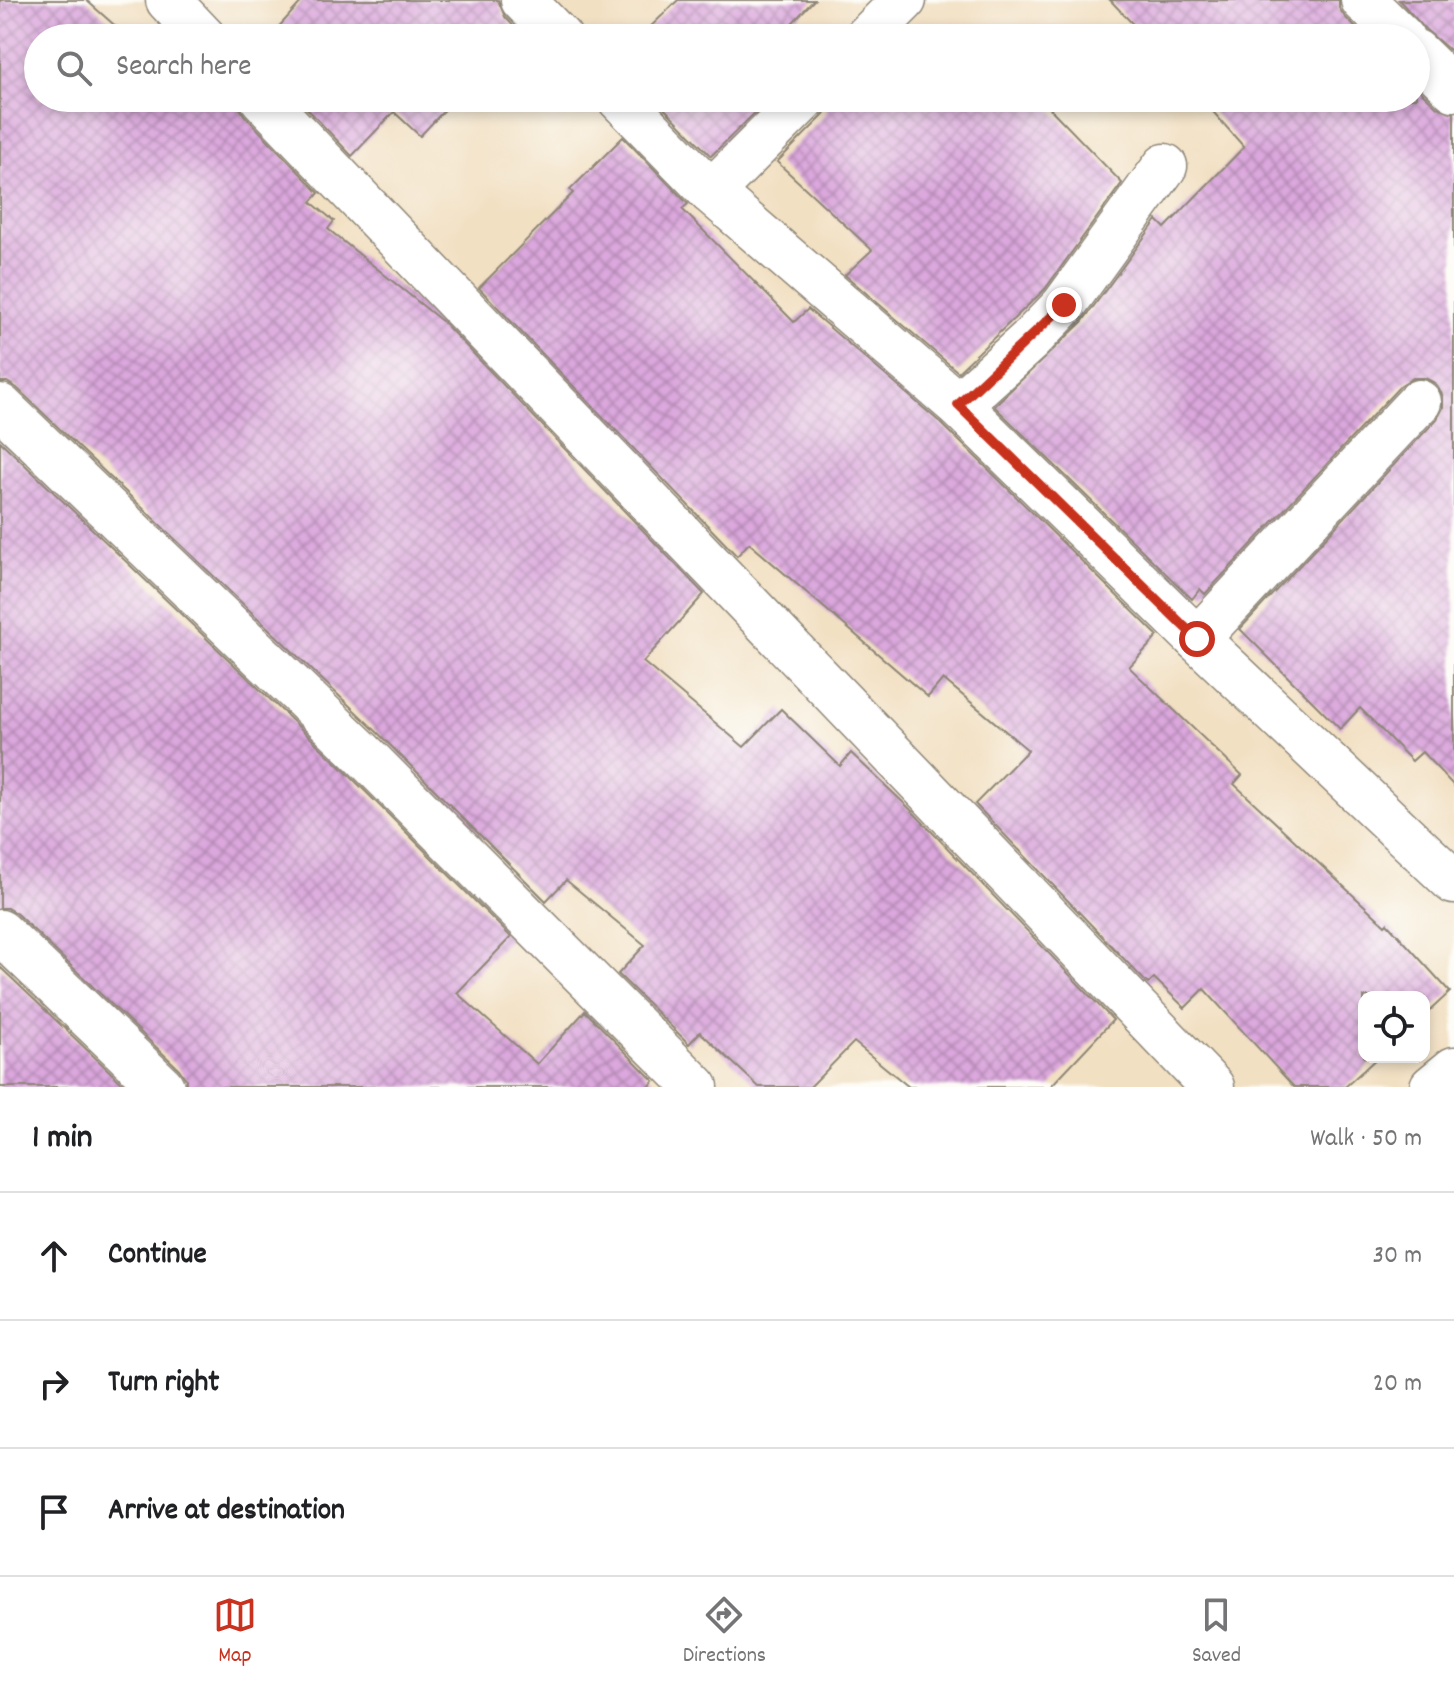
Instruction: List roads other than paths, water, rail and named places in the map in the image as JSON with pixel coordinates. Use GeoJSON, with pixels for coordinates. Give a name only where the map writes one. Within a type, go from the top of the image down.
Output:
{"type":"FeatureCollection","features":[{"type":"Feature","properties":{"kind":"street"},"geometry":{"type":"LineString","coordinates":[[168,0],[191,24]]}},
{"type":"Feature","properties":{"kind":"street"},"geometry":{"type":"LineString","coordinates":[[523,0],[546,24]]}},
{"type":"Feature","properties":{"kind":"street"},"geometry":{"type":"LineString","coordinates":[[880,24],[904,0]]}},
{"type":"Feature","properties":{"kind":"street"},"geometry":{"type":"LineString","coordinates":[[1363,0],[1388,24]]}},
{"type":"Feature","properties":{"kind":"street"},"geometry":{"type":"LineString","coordinates":[[1430,66],[1454,89]]}},
{"type":"Feature","properties":{"kind":"street"},"geometry":{"type":"LineString","coordinates":[[275,112],[1212,1087]]}},
{"type":"Feature","properties":{"kind":"street"},"geometry":{"type":"LineString","coordinates":[[633,112],[711,192],[958,405],[1197,639],[1454,882]]}},
{"type":"Feature","properties":{"kind":"street"},"geometry":{"type":"LineString","coordinates":[[711,192],[791,112]]}},
{"type":"Feature","properties":{"kind":"street"},"geometry":{"type":"LineString","coordinates":[[958,405],[1064,305],[1165,166]]}},
{"type":"Feature","properties":{"kind":"street"},"geometry":{"type":"LineString","coordinates":[[1197,639],[1419,402]]}},
{"type":"Feature","properties":{"kind":"street"},"geometry":{"type":"LineString","coordinates":[[0,406],[360,751],[696,1087]]}},
{"type":"Feature","properties":{"kind":"street"},"geometry":{"type":"LineString","coordinates":[[0,932],[162,1087]]}},
{"type":"Feature","properties":{"kind":"street"},"geometry":{"type":"LineString","coordinates":[[1432,1087],[1454,1069]]}}]}
